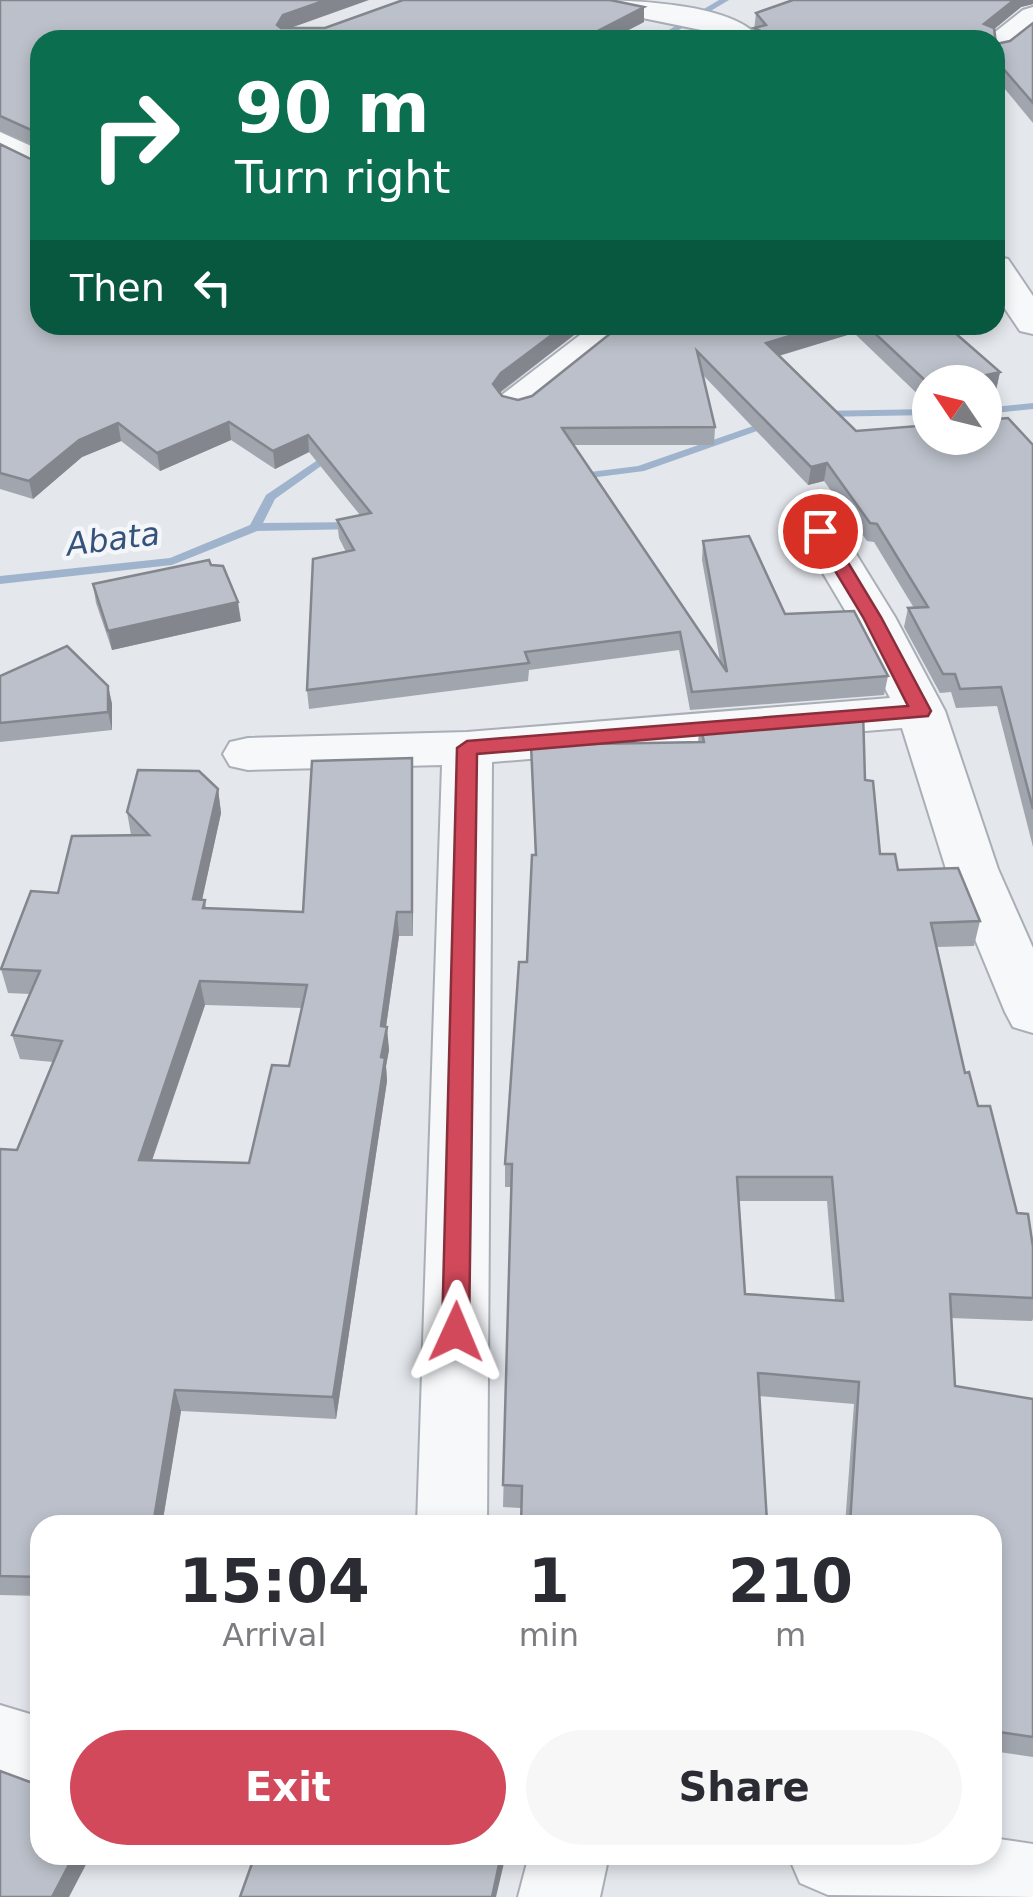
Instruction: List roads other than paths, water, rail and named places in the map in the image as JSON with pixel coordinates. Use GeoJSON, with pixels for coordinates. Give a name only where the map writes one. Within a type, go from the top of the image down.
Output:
{"type":"FeatureCollection","features":[{"type":"Feature","properties":{"kind":"street"},"geometry":{"type":"LineString","coordinates":[[594,0],[700,20],[729,30]]}},
{"type":"Feature","properties":{"kind":"street"},"geometry":{"type":"LineString","coordinates":[[1005,39],[1033,16]]}},
{"type":"Feature","properties":{"kind":"street"},"geometry":{"type":"LineString","coordinates":[[0,138],[30,128]]}},
{"type":"Feature","properties":{"kind":"street"},"geometry":{"type":"LineString","coordinates":[[0,138],[30,158]]}},
{"type":"Feature","properties":{"kind":"street"},"geometry":{"type":"LineString","coordinates":[[1005,282],[1033,323]]}},
{"type":"Feature","properties":{"kind":"street"},"geometry":{"type":"LineString","coordinates":[[517,402],[604,335]]}},
{"type":"Feature","properties":{"kind":"street"},"geometry":{"type":"LineString","coordinates":[[820,531],[872,617],[920,711],[972,870],[1033,1012]]}},
{"type":"Feature","properties":{"kind":"street"},"geometry":{"type":"LineString","coordinates":[[248,754],[467,748],[920,711]]}},
{"type":"Feature","properties":{"kind":"street"},"geometry":{"type":"LineString","coordinates":[[452,1515],[467,748]]}},
{"type":"Feature","properties":{"kind":"street"},"geometry":{"type":"LineString","coordinates":[[0,1743],[30,1753]]}},
{"type":"Feature","properties":{"kind":"street"},"geometry":{"type":"LineString","coordinates":[[559,1897],[566,1865]]}},
{"type":"Feature","properties":{"kind":"street"},"geometry":{"type":"LineString","coordinates":[[899,1865],[1033,1884]]}},
{"type":"Feature","properties":{"kind":"waterway","name":"Abata"},"geometry":{"type":"LineString","coordinates":[[673,30],[725,0]]}},
{"type":"Feature","properties":{"kind":"waterway"},"geometry":{"type":"LineString","coordinates":[[1002,409],[1033,406]]}},
{"type":"Feature","properties":{"kind":"waterway"},"geometry":{"type":"LineString","coordinates":[[819,414],[912,412]]}},
{"type":"Feature","properties":{"kind":"waterway"},"geometry":{"type":"LineString","coordinates":[[574,477],[640,469],[773,422]]}},
{"type":"Feature","properties":{"kind":"waterway","name":"Abata"},"geometry":{"type":"LineString","coordinates":[[255,527],[270,497],[331,454]]}},
{"type":"Feature","properties":{"kind":"waterway"},"geometry":{"type":"LineString","coordinates":[[255,527],[357,526]]}},
{"type":"Feature","properties":{"kind":"waterway","name":"Abata"},"geometry":{"type":"LineString","coordinates":[[0,580],[172,561],[255,527]]}}]}
